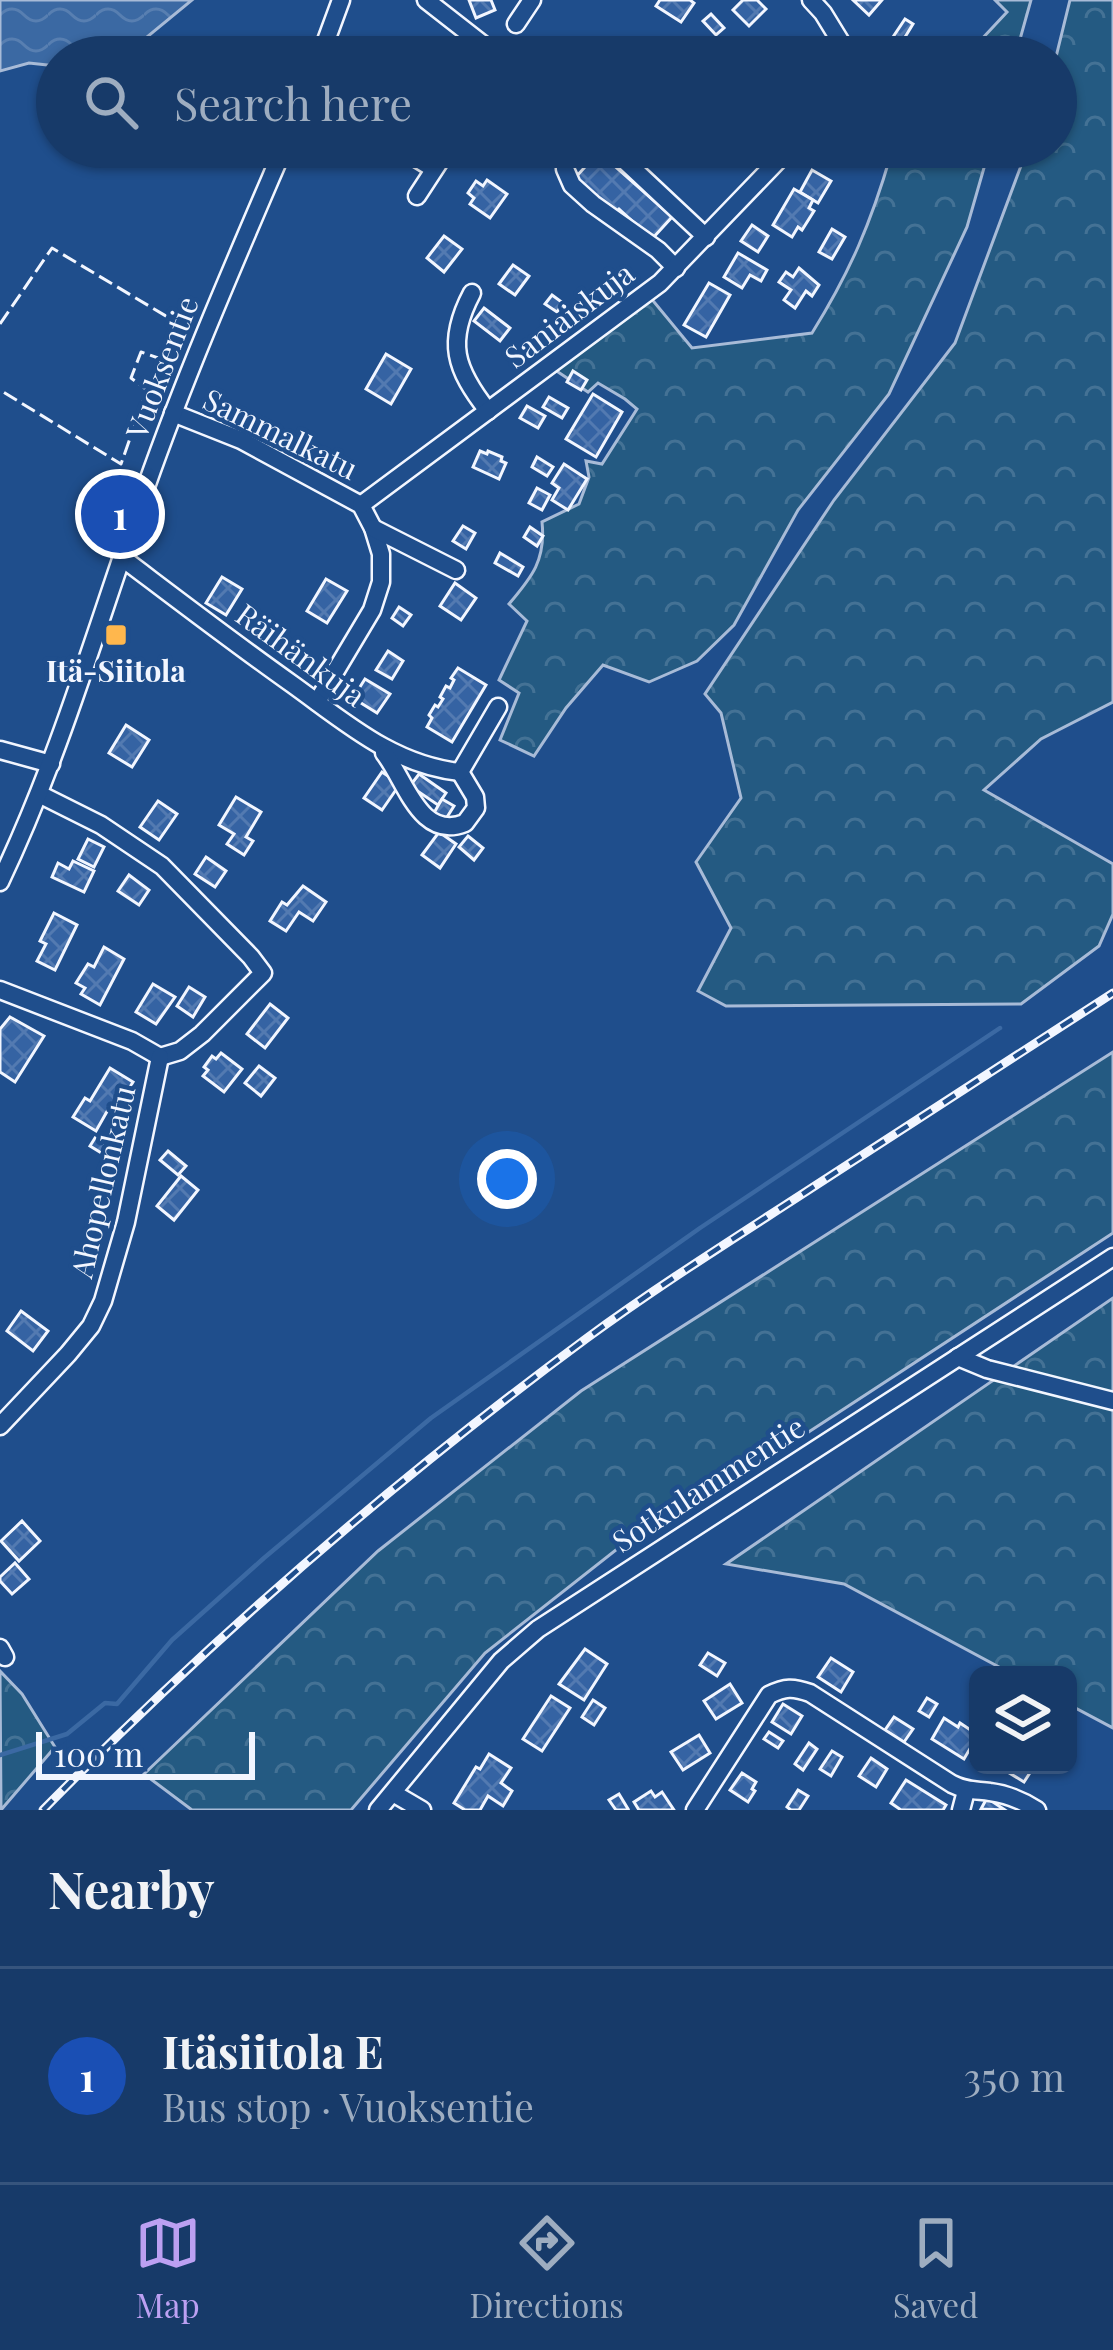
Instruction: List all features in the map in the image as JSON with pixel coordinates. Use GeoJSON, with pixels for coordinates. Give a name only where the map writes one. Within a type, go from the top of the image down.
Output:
{"type":"FeatureCollection","features":[{"type":"Feature","properties":{"kind":"street"},"geometry":{"type":"LineString","coordinates":[[328,36],[341,0]]}},
{"type":"Feature","properties":{"kind":"street"},"geometry":{"type":"LineString","coordinates":[[426,0],[472,36]]}},
{"type":"Feature","properties":{"kind":"street"},"geometry":{"type":"LineString","coordinates":[[516,24],[532,0]]}},
{"type":"Feature","properties":{"kind":"street"},"geometry":{"type":"LineString","coordinates":[[811,0],[837,36]]}},
{"type":"Feature","properties":{"kind":"street","name":"Vuoksentie"},"geometry":{"type":"LineString","coordinates":[[0,882],[51,764],[173,412],[275,168]]}},
{"type":"Feature","properties":{"kind":"street"},"geometry":{"type":"LineString","coordinates":[[565,168],[572,185],[593,204],[676,268]]}},
{"type":"Feature","properties":{"kind":"street"},"geometry":{"type":"LineString","coordinates":[[632,168],[706,237]]}},
{"type":"Feature","properties":{"kind":"street","name":"Saniaiskuja"},"geometry":{"type":"LineString","coordinates":[[361,505],[660,283],[770,168]]}},
{"type":"Feature","properties":{"kind":"street"},"geometry":{"type":"LineString","coordinates":[[417,196],[434,169]]}},
{"type":"Feature","properties":{"kind":"street"},"geometry":{"type":"LineString","coordinates":[[472,293],[459,318],[456,345],[460,367],[488,411]]}},
{"type":"Feature","properties":{"kind":"street","name":"Sammalkatu"},"geometry":{"type":"LineString","coordinates":[[173,412],[241,440],[361,505],[373,527],[381,554],[381,582],[372,610],[317,702]]}},
{"type":"Feature","properties":{"kind":"street"},"geometry":{"type":"LineString","coordinates":[[373,527],[456,570]]}},
{"type":"Feature","properties":{"kind":"street","name":"Räihänkuja"},"geometry":{"type":"LineString","coordinates":[[122,557],[379,747],[420,765],[460,772]]}},
{"type":"Feature","properties":{"kind":"street"},"geometry":{"type":"LineString","coordinates":[[379,747],[414,804],[433,824],[445,828],[465,823],[476,808],[475,797],[460,772],[498,707]]}},
{"type":"Feature","properties":{"kind":"street"},"geometry":{"type":"LineString","coordinates":[[0,749],[51,764]]}},
{"type":"Feature","properties":{"kind":"street"},"geometry":{"type":"LineString","coordinates":[[0,990],[132,1041],[160,1057],[180,1051],[263,974],[162,866],[101,825],[39,794]]}},
{"type":"Feature","properties":{"kind":"street","name":"Ahopellonkatu"},"geometry":{"type":"LineString","coordinates":[[0,1426],[68,1354],[104,1301],[126,1222],[160,1057]]}},
{"type":"Feature","properties":{"kind":"street","name":"Sotkulammentie"},"geometry":{"type":"LineString","coordinates":[[378,1810],[501,1661],[538,1628],[1113,1256]]}},
{"type":"Feature","properties":{"kind":"street"},"geometry":{"type":"LineString","coordinates":[[958,1357],[987,1370],[1113,1401]]}},
{"type":"Feature","properties":{"kind":"street"},"geometry":{"type":"LineString","coordinates":[[695,1810],[769,1695],[795,1687],[966,1791],[992,1792],[1037,1810]]}},
{"type":"Feature","properties":{"kind":"street"},"geometry":{"type":"LineString","coordinates":[[961,1810],[966,1791]]}},
{"type":"Feature","properties":{"kind":"street"},"geometry":{"type":"LineString","coordinates":[[393,1792],[422,1810]]}},
{"type":"Feature","properties":{"kind":"green space"},"geometry":{"type":"Polygon","coordinates":[[[995,0],[1031,0],[1021,36],[985,36],[1007,12],[995,0]]]}},
{"type":"Feature","properties":{"kind":"green space"},"geometry":{"type":"Polygon","coordinates":[[[1070,0],[1113,0],[1113,702],[1041,739],[984,790],[1113,864],[1113,914],[1099,946],[1021,1004],[726,1006],[698,991],[731,928],[696,862],[741,798],[721,713],[705,694],[834,500],[955,343],[1020,168],[1077,168],[1077,36],[1061,36],[1070,0]]]}},
{"type":"Feature","properties":{"kind":"green space"},"geometry":{"type":"Polygon","coordinates":[[[887,168],[984,168],[967,227],[889,394],[798,510],[734,625],[697,661],[649,682],[603,665],[534,756],[500,740],[519,693],[499,680],[527,621],[509,604],[536,567],[542,522],[579,504],[589,477],[586,461],[602,464],[637,409],[598,383],[588,392],[555,370],[650,297],[692,348],[812,333],[838,289],[887,168]]]}},
{"type":"Feature","properties":{"kind":"green space"},"geometry":{"type":"Polygon","coordinates":[[[1113,1052],[1113,1233],[674,1520],[626,1542],[485,1653],[351,1810],[192,1810],[144,1774],[378,1551],[581,1391],[1113,1052]]]}},
{"type":"Feature","properties":{"kind":"green space"},"geometry":{"type":"Polygon","coordinates":[[[1113,1298],[1113,1728],[1077,1709],[1077,1666],[997,1666],[844,1584],[726,1564],[1113,1298]]]}},
{"type":"Feature","properties":{"kind":"green space"},"geometry":{"type":"Polygon","coordinates":[[[0,1671],[22,1694],[55,1747],[1,1810],[0,1671]]]}},
{"type":"Feature","properties":{"kind":"water"},"geometry":{"type":"Polygon","coordinates":[[[0,0],[192,0],[148,36],[36,36],[36,64],[0,71],[0,0]]]}},
{"type":"Feature","properties":{"kind":"building"},"geometry":{"type":"Polygon","coordinates":[[[469,0],[491,0],[495,10],[476,18],[469,0]]]}},
{"type":"Feature","properties":{"kind":"building"},"geometry":{"type":"Polygon","coordinates":[[[660,0],[694,3],[681,22],[656,6],[660,0]]]}},
{"type":"Feature","properties":{"kind":"building"},"geometry":{"type":"Polygon","coordinates":[[[743,0],[757,0],[766,9],[749,26],[733,10],[743,0]]]}},
{"type":"Feature","properties":{"kind":"building"},"geometry":{"type":"Polygon","coordinates":[[[853,0],[882,0],[869,15],[853,0]]]}},
{"type":"Feature","properties":{"kind":"building"},"geometry":{"type":"Polygon","coordinates":[[[711,14],[724,28],[716,35],[703,21],[711,14]]]}},
{"type":"Feature","properties":{"kind":"building"},"geometry":{"type":"Polygon","coordinates":[[[905,19],[913,24],[906,36],[894,36],[905,19]]]}},
{"type":"Feature","properties":{"kind":"building"},"geometry":{"type":"Polygon","coordinates":[[[584,168],[617,168],[672,217],[652,239],[575,178],[584,168]]]}},
{"type":"Feature","properties":{"kind":"building"},"geometry":{"type":"Polygon","coordinates":[[[812,170],[831,181],[818,203],[800,192],[812,170]]]}},
{"type":"Feature","properties":{"kind":"building"},"geometry":{"type":"Polygon","coordinates":[[[487,180],[507,194],[490,218],[470,204],[474,198],[468,193],[476,181],[483,186],[487,180]]]}},
{"type":"Feature","properties":{"kind":"building"},"geometry":{"type":"Polygon","coordinates":[[[794,189],[813,200],[809,208],[814,211],[792,237],[773,225],[794,189]]]}},
{"type":"Feature","properties":{"kind":"building"},"geometry":{"type":"Polygon","coordinates":[[[752,225],[768,236],[758,252],[741,241],[752,225]]]}},
{"type":"Feature","properties":{"kind":"building"},"geometry":{"type":"Polygon","coordinates":[[[832,229],[845,237],[832,259],[819,252],[832,229]]]}},
{"type":"Feature","properties":{"kind":"building"},"geometry":{"type":"Polygon","coordinates":[[[444,236],[462,249],[444,272],[427,258],[444,236]]]}},
{"type":"Feature","properties":{"kind":"building"},"geometry":{"type":"Polygon","coordinates":[[[738,253],[767,270],[761,281],[750,275],[742,288],[724,277],[738,253]]]}},
{"type":"Feature","properties":{"kind":"building"},"geometry":{"type":"Polygon","coordinates":[[[513,265],[529,276],[515,295],[499,284],[513,265]]]}},
{"type":"Feature","properties":{"kind":"building"},"geometry":{"type":"Polygon","coordinates":[[[799,268],[819,285],[812,296],[806,291],[795,308],[784,300],[791,290],[779,282],[786,272],[793,277],[799,268]]]}},
{"type":"Feature","properties":{"kind":"building"},"geometry":{"type":"Polygon","coordinates":[[[709,283],[730,295],[706,337],[684,325],[709,283]]]}},
{"type":"Feature","properties":{"kind":"building"},"geometry":{"type":"Polygon","coordinates":[[[552,295],[563,303],[557,312],[545,304],[552,295]]]}},
{"type":"Feature","properties":{"kind":"building"},"geometry":{"type":"Polygon","coordinates":[[[484,308],[510,328],[500,341],[474,321],[484,308]]]}},
{"type":"Feature","properties":{"kind":"building"},"geometry":{"type":"Polygon","coordinates":[[[386,354],[411,369],[391,404],[366,389],[386,354]]]}},
{"type":"Feature","properties":{"kind":"building"},"geometry":{"type":"Polygon","coordinates":[[[573,371],[587,380],[581,390],[567,382],[573,371]]]}},
{"type":"Feature","properties":{"kind":"building"},"geometry":{"type":"Polygon","coordinates":[[[593,394],[622,412],[596,457],[566,439],[593,394]]]}},
{"type":"Feature","properties":{"kind":"building"},"geometry":{"type":"Polygon","coordinates":[[[549,397],[568,408],[562,418],[543,407],[549,397]]]}},
{"type":"Feature","properties":{"kind":"building"},"geometry":{"type":"Polygon","coordinates":[[[527,406],[545,416],[538,428],[520,418],[527,406]]]}},
{"type":"Feature","properties":{"kind":"building"},"geometry":{"type":"Polygon","coordinates":[[[480,451],[502,457],[506,463],[499,479],[473,467],[480,451]]]}},
{"type":"Feature","properties":{"kind":"building"},"geometry":{"type":"Polygon","coordinates":[[[537,457],[553,467],[547,476],[532,467],[537,457]]]}},
{"type":"Feature","properties":{"kind":"building"},"geometry":{"type":"Polygon","coordinates":[[[564,464],[587,479],[568,510],[552,500],[559,488],[552,483],[564,464]]]}},
{"type":"Feature","properties":{"kind":"building"},"geometry":{"type":"Polygon","coordinates":[[[537,488],[550,495],[542,510],[529,503],[537,488]]]}},
{"type":"Feature","properties":{"kind":"building"},"geometry":{"type":"Polygon","coordinates":[[[463,526],[475,533],[466,549],[453,541],[463,526]]]}},
{"type":"Feature","properties":{"kind":"building"},"geometry":{"type":"Polygon","coordinates":[[[530,527],[543,536],[537,546],[524,537],[530,527]]]}},
{"type":"Feature","properties":{"kind":"building"},"geometry":{"type":"Polygon","coordinates":[[[500,553],[523,567],[518,576],[495,563],[500,553]]]}},
{"type":"Feature","properties":{"kind":"building"},"geometry":{"type":"Polygon","coordinates":[[[222,577],[242,589],[226,615],[206,603],[222,577]]]}},
{"type":"Feature","properties":{"kind":"building"},"geometry":{"type":"Polygon","coordinates":[[[326,579],[347,591],[327,623],[307,611],[326,579]]]}},
{"type":"Feature","properties":{"kind":"building"},"geometry":{"type":"Polygon","coordinates":[[[455,583],[476,598],[461,620],[440,606],[455,583]]]}},
{"type":"Feature","properties":{"kind":"building"},"geometry":{"type":"Polygon","coordinates":[[[399,607],[411,615],[403,626],[392,618],[399,607]]]}},
{"type":"Feature","properties":{"kind":"building"},"geometry":{"type":"Polygon","coordinates":[[[388,651],[403,661],[392,679],[376,670],[388,651]]]}},
{"type":"Feature","properties":{"kind":"building"},"geometry":{"type":"Polygon","coordinates":[[[458,668],[486,685],[452,742],[427,727],[429,715],[443,699],[446,686],[450,688],[458,668]]]}},
{"type":"Feature","properties":{"kind":"building"},"geometry":{"type":"Polygon","coordinates":[[[365,679],[390,694],[377,713],[353,698],[365,679]]]}},
{"type":"Feature","properties":{"kind":"building"},"geometry":{"type":"Polygon","coordinates":[[[126,725],[149,740],[132,767],[109,753],[126,725]]]}},
{"type":"Feature","properties":{"kind":"building"},"geometry":{"type":"Polygon","coordinates":[[[382,772],[400,784],[382,810],[364,798],[382,772]]]}},
{"type":"Feature","properties":{"kind":"building"},"geometry":{"type":"Polygon","coordinates":[[[419,774],[446,793],[438,805],[410,786],[419,774]]]}},
{"type":"Feature","properties":{"kind":"building"},"geometry":{"type":"Polygon","coordinates":[[[236,797],[261,812],[246,837],[253,841],[244,855],[227,844],[234,834],[219,825],[236,797]]]}},
{"type":"Feature","properties":{"kind":"building"},"geometry":{"type":"Polygon","coordinates":[[[442,799],[454,806],[442,825],[431,818],[442,799]]]}},
{"type":"Feature","properties":{"kind":"building"},"geometry":{"type":"Polygon","coordinates":[[[158,801],[177,814],[159,840],[140,827],[158,801]]]}},
{"type":"Feature","properties":{"kind":"building"},"geometry":{"type":"Polygon","coordinates":[[[439,832],[456,844],[440,868],[422,855],[439,832]]]}},
{"type":"Feature","properties":{"kind":"building"},"geometry":{"type":"Polygon","coordinates":[[[468,836],[483,848],[474,860],[459,847],[468,836]]]}},
{"type":"Feature","properties":{"kind":"building"},"geometry":{"type":"Polygon","coordinates":[[[88,839],[104,847],[94,867],[78,859],[88,839]]]}},
{"type":"Feature","properties":{"kind":"building"},"geometry":{"type":"Polygon","coordinates":[[[206,857],[226,871],[215,887],[195,874],[206,857]]]}},
{"type":"Feature","properties":{"kind":"building"},"geometry":{"type":"Polygon","coordinates":[[[73,861],[94,871],[84,892],[52,877],[58,863],[69,869],[73,861]]]}},
{"type":"Feature","properties":{"kind":"building"},"geometry":{"type":"Polygon","coordinates":[[[129,875],[149,890],[139,905],[118,891],[129,875]]]}},
{"type":"Feature","properties":{"kind":"building"},"geometry":{"type":"Polygon","coordinates":[[[303,886],[326,902],[313,921],[299,912],[286,931],[270,921],[282,902],[287,905],[303,886]]]}},
{"type":"Feature","properties":{"kind":"building"},"geometry":{"type":"Polygon","coordinates":[[[54,913],[77,925],[55,970],[37,961],[46,944],[40,941],[54,913]]]}},
{"type":"Feature","properties":{"kind":"building"},"geometry":{"type":"Polygon","coordinates":[[[104,947],[124,959],[100,1005],[81,994],[85,988],[76,983],[88,964],[94,967],[104,947]]]}},
{"type":"Feature","properties":{"kind":"building"},"geometry":{"type":"Polygon","coordinates":[[[153,984],[175,997],[156,1024],[136,1012],[153,984]]]}},
{"type":"Feature","properties":{"kind":"building"},"geometry":{"type":"Polygon","coordinates":[[[189,987],[205,997],[193,1017],[177,1006],[189,987]]]}},
{"type":"Feature","properties":{"kind":"building"},"geometry":{"type":"Polygon","coordinates":[[[270,1004],[288,1018],[265,1048],[247,1034],[270,1004]]]}},
{"type":"Feature","properties":{"kind":"building"},"geometry":{"type":"Polygon","coordinates":[[[10,1017],[44,1036],[15,1082],[0,1072],[0,1029],[10,1017]]]}},
{"type":"Feature","properties":{"kind":"building"},"geometry":{"type":"Polygon","coordinates":[[[221,1053],[242,1069],[224,1092],[203,1076],[212,1056],[216,1059],[221,1053]]]}},
{"type":"Feature","properties":{"kind":"building"},"geometry":{"type":"Polygon","coordinates":[[[259,1066],[275,1078],[261,1096],[245,1083],[259,1066]]]}},
{"type":"Feature","properties":{"kind":"building"},"geometry":{"type":"Polygon","coordinates":[[[110,1068],[133,1082],[115,1112],[109,1108],[96,1131],[73,1117],[85,1098],[90,1101],[110,1068]]]}},
{"type":"Feature","properties":{"kind":"building"},"geometry":{"type":"Polygon","coordinates":[[[95,1138],[108,1146],[103,1154],[90,1146],[95,1138]]]}},
{"type":"Feature","properties":{"kind":"building"},"geometry":{"type":"Polygon","coordinates":[[[168,1151],[186,1166],[178,1175],[160,1160],[168,1151]]]}},
{"type":"Feature","properties":{"kind":"building"},"geometry":{"type":"Polygon","coordinates":[[[181,1176],[198,1190],[174,1220],[157,1206],[181,1176]]]}},
{"type":"Feature","properties":{"kind":"building"},"geometry":{"type":"Polygon","coordinates":[[[21,1311],[48,1331],[33,1351],[7,1331],[21,1311]]]}},
{"type":"Feature","properties":{"kind":"building"},"geometry":{"type":"Polygon","coordinates":[[[22,1521],[40,1541],[19,1561],[1,1541],[22,1521]]]}},
{"type":"Feature","properties":{"kind":"building"},"geometry":{"type":"Polygon","coordinates":[[[15,1563],[29,1579],[12,1594],[0,1577],[15,1563]]]}},
{"type":"Feature","properties":{"kind":"building"},"geometry":{"type":"Polygon","coordinates":[[[585,1649],[607,1664],[584,1700],[559,1684],[585,1649]]]}},
{"type":"Feature","properties":{"kind":"building"},"geometry":{"type":"Polygon","coordinates":[[[708,1653],[725,1663],[717,1676],[700,1665],[708,1653]]]}},
{"type":"Feature","properties":{"kind":"building"},"geometry":{"type":"Polygon","coordinates":[[[831,1658],[853,1672],[841,1692],[818,1677],[831,1658]]]}},
{"type":"Feature","properties":{"kind":"building"},"geometry":{"type":"Polygon","coordinates":[[[730,1684],[742,1703],[716,1719],[704,1701],[730,1684]]]}},
{"type":"Feature","properties":{"kind":"building"},"geometry":{"type":"Polygon","coordinates":[[[551,1696],[570,1708],[542,1751],[523,1739],[551,1696]]]}},
{"type":"Feature","properties":{"kind":"building"},"geometry":{"type":"Polygon","coordinates":[[[927,1698],[937,1704],[929,1717],[919,1711],[927,1698]]]}},
{"type":"Feature","properties":{"kind":"building"},"geometry":{"type":"Polygon","coordinates":[[[593,1700],[605,1708],[594,1725],[582,1717],[593,1700]]]}},
{"type":"Feature","properties":{"kind":"building"},"geometry":{"type":"Polygon","coordinates":[[[783,1704],[802,1716],[791,1734],[772,1722],[783,1704]]]}},
{"type":"Feature","properties":{"kind":"building"},"geometry":{"type":"Polygon","coordinates":[[[894,1717],[913,1729],[904,1742],[885,1730],[894,1717]]]}},
{"type":"Feature","properties":{"kind":"building"},"geometry":{"type":"Polygon","coordinates":[[[944,1718],[969,1729],[969,1750],[964,1759],[932,1739],[944,1718]]]}},
{"type":"Feature","properties":{"kind":"building"},"geometry":{"type":"Polygon","coordinates":[[[769,1732],[783,1741],[778,1748],[764,1739],[769,1732]]]}},
{"type":"Feature","properties":{"kind":"building"},"geometry":{"type":"Polygon","coordinates":[[[699,1735],[710,1753],[683,1770],[671,1752],[699,1735]]]}},
{"type":"Feature","properties":{"kind":"building"},"geometry":{"type":"Polygon","coordinates":[[[809,1743],[817,1749],[803,1770],[795,1764],[809,1743]]]}},
{"type":"Feature","properties":{"kind":"building"},"geometry":{"type":"Polygon","coordinates":[[[832,1751],[842,1757],[831,1776],[820,1769],[832,1751]]]}},
{"type":"Feature","properties":{"kind":"building"},"geometry":{"type":"Polygon","coordinates":[[[489,1754],[511,1768],[501,1783],[512,1791],[503,1806],[488,1796],[480,1810],[465,1810],[454,1803],[489,1754]]]}},
{"type":"Feature","properties":{"kind":"building"},"geometry":{"type":"Polygon","coordinates":[[[871,1758],[887,1769],[876,1787],[859,1776],[871,1758]]]}},
{"type":"Feature","properties":{"kind":"building"},"geometry":{"type":"Polygon","coordinates":[[[742,1773],[756,1782],[748,1802],[730,1790],[742,1773]]]}},
{"type":"Feature","properties":{"kind":"building"},"geometry":{"type":"Polygon","coordinates":[[[906,1780],[946,1805],[943,1810],[901,1810],[891,1803],[906,1780]]]}},
{"type":"Feature","properties":{"kind":"building"},"geometry":{"type":"Polygon","coordinates":[[[798,1790],[808,1796],[799,1810],[791,1810],[787,1807],[798,1790]]]}},
{"type":"Feature","properties":{"kind":"building"},"geometry":{"type":"Polygon","coordinates":[[[651,1791],[655,1797],[662,1792],[674,1810],[639,1810],[634,1802],[651,1791]]]}},
{"type":"Feature","properties":{"kind":"building"},"geometry":{"type":"Polygon","coordinates":[[[619,1794],[628,1809],[616,1810],[609,1800],[619,1794]]]}},
{"type":"Feature","properties":{"kind":"building"},"geometry":{"type":"Polygon","coordinates":[[[987,1798],[1005,1810],[981,1809],[987,1798]]]}},
{"type":"Feature","properties":{"kind":"waterway"},"geometry":{"type":"LineString","coordinates":[[0,1755],[67,1734],[105,1703],[117,1704],[172,1640],[431,1418],[700,1228],[1000,1028]]}},
{"type":"Feature","properties":{"kind":"railway"},"geometry":{"type":"LineString","coordinates":[[43,1810],[238,1623],[515,1392],[668,1281],[1113,993]]}},
{"type":"Feature","properties":{"kind":"fence"},"geometry":{"type":"LineString","coordinates":[[0,324],[52,248],[176,322],[161,359],[141,352],[131,378],[147,390],[121,464],[0,390]]}},
{"type":"Feature","properties":{"kind":"place","name":"Itäsiitola E"},"geometry":{"type":"Point","coordinates":[120,514]}},
{"type":"Feature","properties":{"kind":"place","name":"Itä-Siitola"},"geometry":{"type":"Point","coordinates":[116,635]}}]}
